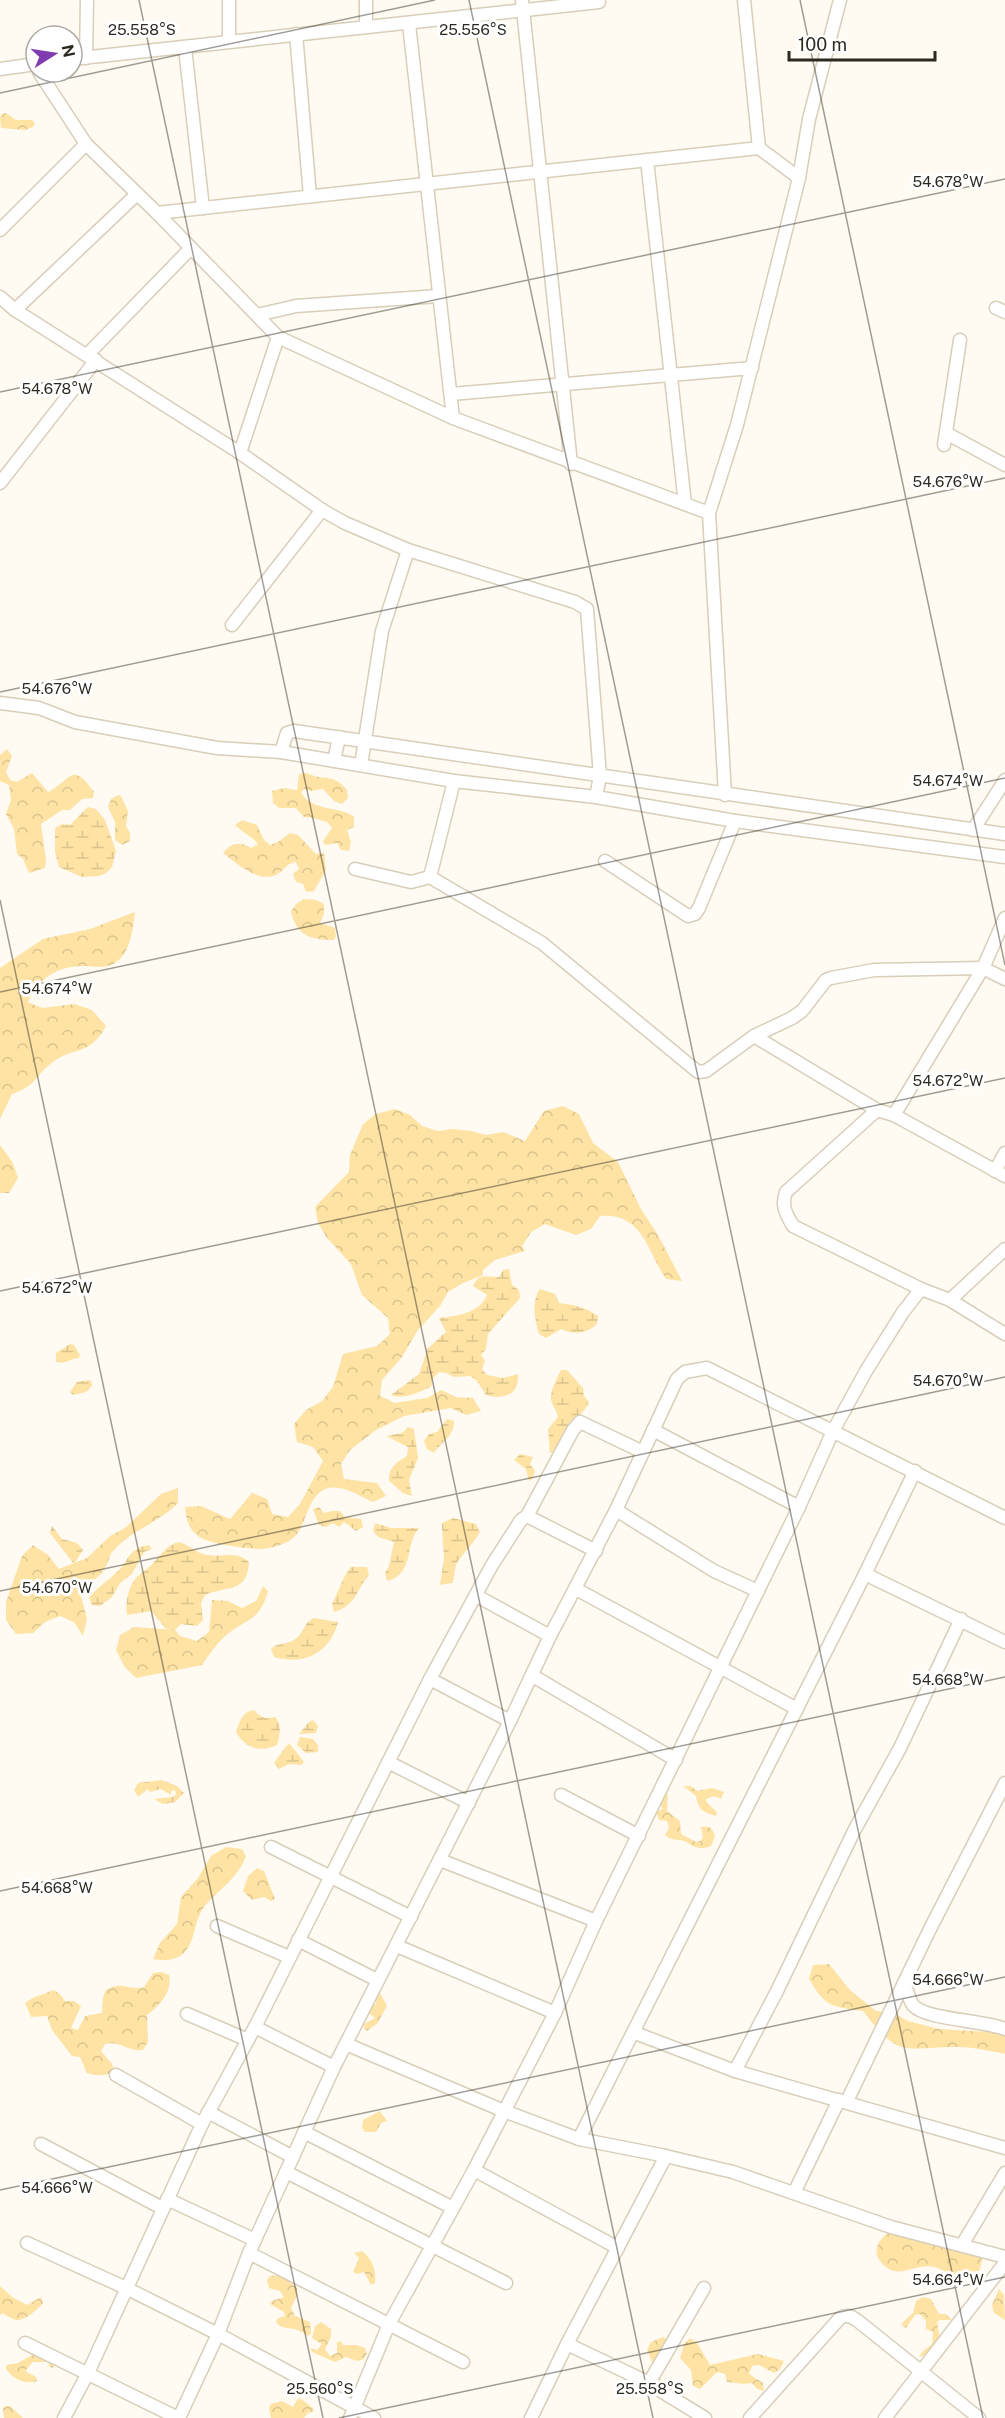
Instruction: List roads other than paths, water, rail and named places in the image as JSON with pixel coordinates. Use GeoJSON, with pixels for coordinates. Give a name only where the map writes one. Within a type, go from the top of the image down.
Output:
{"type":"FeatureCollection","features":[{"type":"Feature","properties":{"kind":"street"},"geometry":{"type":"LineString","coordinates":[[87,0],[86,58],[229,41],[409,24],[522,6],[598,2]]}},
{"type":"Feature","properties":{"kind":"street"},"geometry":{"type":"LineString","coordinates":[[229,0],[229,41]]}},
{"type":"Feature","properties":{"kind":"street"},"geometry":{"type":"LineString","coordinates":[[366,0],[366,27]]}},
{"type":"Feature","properties":{"kind":"street"},"geometry":{"type":"LineString","coordinates":[[744,0],[759,147]]}},
{"type":"Feature","properties":{"kind":"street"},"geometry":{"type":"LineString","coordinates":[[725,795],[709,513],[738,425],[799,178],[809,120],[840,0]]}},
{"type":"Feature","properties":{"kind":"street"},"geometry":{"type":"LineString","coordinates":[[522,6],[571,464]]}},
{"type":"Feature","properties":{"kind":"street"},"geometry":{"type":"LineString","coordinates":[[409,24],[453,418]]}},
{"type":"Feature","properties":{"kind":"street"},"geometry":{"type":"LineString","coordinates":[[296,34],[310,196]]}},
{"type":"Feature","properties":{"kind":"street"},"geometry":{"type":"LineString","coordinates":[[185,48],[203,208]]}},
{"type":"Feature","properties":{"kind":"street"},"geometry":{"type":"LineString","coordinates":[[0,69],[24,68]]}},
{"type":"Feature","properties":{"kind":"street"},"geometry":{"type":"LineString","coordinates":[[47,84],[86,144],[278,337],[453,418],[571,464],[709,513]]}},
{"type":"Feature","properties":{"kind":"street"},"geometry":{"type":"LineString","coordinates":[[0,230],[86,144]]}},
{"type":"Feature","properties":{"kind":"street"},"geometry":{"type":"LineString","coordinates":[[157,213],[759,147],[799,178]]}},
{"type":"Feature","properties":{"kind":"street"},"geometry":{"type":"LineString","coordinates":[[647,160],[685,504]]}},
{"type":"Feature","properties":{"kind":"street"},"geometry":{"type":"LineString","coordinates":[[15,310],[137,194]]}},
{"type":"Feature","properties":{"kind":"street"},"geometry":{"type":"LineString","coordinates":[[0,483],[92,357],[191,248]]}},
{"type":"Feature","properties":{"kind":"street"},"geometry":{"type":"LineString","coordinates":[[257,315],[296,306],[440,296]]}},
{"type":"Feature","properties":{"kind":"street"},"geometry":{"type":"LineString","coordinates":[[0,297],[15,310],[240,453],[322,510],[408,550],[575,602],[587,609],[600,776],[596,797]]}},
{"type":"Feature","properties":{"kind":"street"},"geometry":{"type":"LineString","coordinates":[[240,453],[278,337]]}},
{"type":"Feature","properties":{"kind":"street"},"geometry":{"type":"LineString","coordinates":[[960,340],[945,439],[1005,465]]}},
{"type":"Feature","properties":{"kind":"street"},"geometry":{"type":"LineString","coordinates":[[451,394],[752,368]]}},
{"type":"Feature","properties":{"kind":"street"},"geometry":{"type":"LineString","coordinates":[[232,625],[322,510]]}},
{"type":"Feature","properties":{"kind":"street"},"geometry":{"type":"LineString","coordinates":[[361,765],[382,631],[408,550]]}},
{"type":"Feature","properties":{"kind":"street"},"geometry":{"type":"LineString","coordinates":[[0,704],[39,708],[75,722],[217,748],[281,752],[454,781],[596,797],[735,821],[1005,857]]}},
{"type":"Feature","properties":{"kind":"street"},"geometry":{"type":"LineString","coordinates":[[281,752],[287,733],[290,731],[1005,834]]}},
{"type":"Feature","properties":{"kind":"street"},"geometry":{"type":"LineString","coordinates":[[334,761],[339,737]]}},
{"type":"Feature","properties":{"kind":"street"},"geometry":{"type":"LineString","coordinates":[[973,830],[1005,780]]}},
{"type":"Feature","properties":{"kind":"street"},"geometry":{"type":"LineString","coordinates":[[430,877],[454,781]]}},
{"type":"Feature","properties":{"kind":"street"},"geometry":{"type":"LineString","coordinates":[[667,809],[671,787]]}},
{"type":"Feature","properties":{"kind":"street"},"geometry":{"type":"LineString","coordinates":[[605,861],[688,916],[695,914],[735,821]]}},
{"type":"Feature","properties":{"kind":"street"},"geometry":{"type":"LineString","coordinates":[[355,869],[411,882],[430,877],[542,943],[698,1072],[706,1071],[754,1036],[802,1011],[826,980],[831,978],[874,970],[983,968],[1005,979]]}},
{"type":"Feature","properties":{"kind":"street"},"geometry":{"type":"LineString","coordinates":[[894,1115],[983,968],[1005,918]]}},
{"type":"Feature","properties":{"kind":"street"},"geometry":{"type":"LineString","coordinates":[[754,1036],[877,1110],[894,1115],[1000,1173],[1005,1153]]}},
{"type":"Feature","properties":{"kind":"street"},"geometry":{"type":"LineString","coordinates":[[877,1110],[786,1192],[782,1201],[786,1214],[794,1226],[921,1289],[950,1300],[1005,1334]]}},
{"type":"Feature","properties":{"kind":"street"},"geometry":{"type":"LineString","coordinates":[[950,1300],[1005,1249]]}},
{"type":"Feature","properties":{"kind":"street"},"geometry":{"type":"LineString","coordinates":[[352,2414],[388,2324],[433,2247],[555,2013],[596,1921],[676,1760],[718,1668],[758,1592],[833,1431],[866,1371],[903,1312],[921,1289]]}},
{"type":"Feature","properties":{"kind":"street"},"geometry":{"type":"LineString","coordinates":[[25,2343],[178,2418],[218,2334],[249,2253],[333,2067],[397,1946],[533,1676],[550,1636],[596,1551],[677,1378],[685,1372],[707,1368],[1005,1518]]}},
{"type":"Feature","properties":{"kind":"street"},"geometry":{"type":"LineString","coordinates":[[64,2418],[88,2373],[202,2124],[255,2027],[430,1679],[510,1537],[521,1520],[527,1516],[573,1430],[580,1422],[643,1452]]}},
{"type":"Feature","properties":{"kind":"street"},"geometry":{"type":"LineString","coordinates":[[653,1430],[799,1507]]}},
{"type":"Feature","properties":{"kind":"street"},"geometry":{"type":"LineString","coordinates":[[579,2139],[635,2033],[915,1471]]}},
{"type":"Feature","properties":{"kind":"street"},"geometry":{"type":"LineString","coordinates":[[616,1510],[714,1571],[758,1592]]}},
{"type":"Feature","properties":{"kind":"street"},"geometry":{"type":"LineString","coordinates":[[527,1516],[596,1551]]}},
{"type":"Feature","properties":{"kind":"street"},"geometry":{"type":"LineString","coordinates":[[865,1574],[1005,1642]]}},
{"type":"Feature","properties":{"kind":"street"},"geometry":{"type":"LineString","coordinates":[[576,1589],[638,1621],[718,1668],[797,1708]]}},
{"type":"Feature","properties":{"kind":"street"},"geometry":{"type":"LineString","coordinates":[[477,1596],[550,1636]]}},
{"type":"Feature","properties":{"kind":"street"},"geometry":{"type":"LineString","coordinates":[[735,2071],[777,1991],[855,1829],[895,1758],[961,1619]]}},
{"type":"Feature","properties":{"kind":"street"},"geometry":{"type":"LineString","coordinates":[[533,1676],[676,1760]]}},
{"type":"Feature","properties":{"kind":"street"},"geometry":{"type":"LineString","coordinates":[[430,1679],[510,1721]]}},
{"type":"Feature","properties":{"kind":"street"},"geometry":{"type":"LineString","coordinates":[[388,1762],[469,1803]]}},
{"type":"Feature","properties":{"kind":"street"},"geometry":{"type":"LineString","coordinates":[[795,2193],[1005,1782]]}},
{"type":"Feature","properties":{"kind":"street"},"geometry":{"type":"LineString","coordinates":[[561,1795],[639,1836]]}},
{"type":"Feature","properties":{"kind":"street"},"geometry":{"type":"LineString","coordinates":[[271,1847],[411,1917]]}},
{"type":"Feature","properties":{"kind":"street"},"geometry":{"type":"LineString","coordinates":[[440,1860],[596,1921]]}},
{"type":"Feature","properties":{"kind":"street"},"geometry":{"type":"LineString","coordinates":[[217,1926],[289,1957]]}},
{"type":"Feature","properties":{"kind":"street"},"geometry":{"type":"LineString","coordinates":[[298,1940],[377,1980]]}},
{"type":"Feature","properties":{"kind":"street"},"geometry":{"type":"LineString","coordinates":[[397,1946],[555,2013]]}},
{"type":"Feature","properties":{"kind":"street"},"geometry":{"type":"LineString","coordinates":[[904,1983],[913,2005],[926,2014],[968,2020],[1005,2029]]}},
{"type":"Feature","properties":{"kind":"street"},"geometry":{"type":"LineString","coordinates":[[187,2014],[248,2040]]}},
{"type":"Feature","properties":{"kind":"street"},"geometry":{"type":"LineString","coordinates":[[255,2027],[333,2067]]}},
{"type":"Feature","properties":{"kind":"street"},"geometry":{"type":"LineString","coordinates":[[635,2033],[735,2071],[1005,2148]]}},
{"type":"Feature","properties":{"kind":"street"},"geometry":{"type":"LineString","coordinates":[[346,2044],[504,2111],[579,2139],[733,2172],[891,2227],[1005,2257]]}},
{"type":"Feature","properties":{"kind":"street"},"geometry":{"type":"LineString","coordinates":[[116,2075],[202,2124]]}},
{"type":"Feature","properties":{"kind":"street"},"geometry":{"type":"LineString","coordinates":[[208,2112],[292,2157]]}},
{"type":"Feature","properties":{"kind":"street"},"geometry":{"type":"LineString","coordinates":[[304,2132],[453,2208]]}},
{"type":"Feature","properties":{"kind":"street"},"geometry":{"type":"LineString","coordinates":[[41,2144],[165,2203],[255,2240]]}},
{"type":"Feature","properties":{"kind":"street"},"geometry":{"type":"LineString","coordinates":[[531,2418],[567,2344],[666,2156]]}},
{"type":"Feature","properties":{"kind":"street"},"geometry":{"type":"LineString","coordinates":[[474,2170],[618,2248]]}},
{"type":"Feature","properties":{"kind":"street"},"geometry":{"type":"LineString","coordinates":[[286,2172],[506,2283]]}},
{"type":"Feature","properties":{"kind":"street"},"geometry":{"type":"LineString","coordinates":[[962,2245],[1005,2174]]}},
{"type":"Feature","properties":{"kind":"street"},"geometry":{"type":"LineString","coordinates":[[27,2243],[126,2288],[218,2334],[352,2414],[374,2418]]}},
{"type":"Feature","properties":{"kind":"street"},"geometry":{"type":"LineString","coordinates":[[249,2253],[463,2362]]}},
{"type":"Feature","properties":{"kind":"street"},"geometry":{"type":"LineString","coordinates":[[885,2418],[1005,2263]]}},
{"type":"Feature","properties":{"kind":"street"},"geometry":{"type":"LineString","coordinates":[[649,2383],[704,2288]]}},
{"type":"Feature","properties":{"kind":"street"},"geometry":{"type":"LineString","coordinates":[[754,2417],[845,2315],[851,2316],[922,2370],[979,2418]]}},
{"type":"Feature","properties":{"kind":"street"},"geometry":{"type":"LineString","coordinates":[[567,2344],[649,2383],[705,2418]]}}]}
